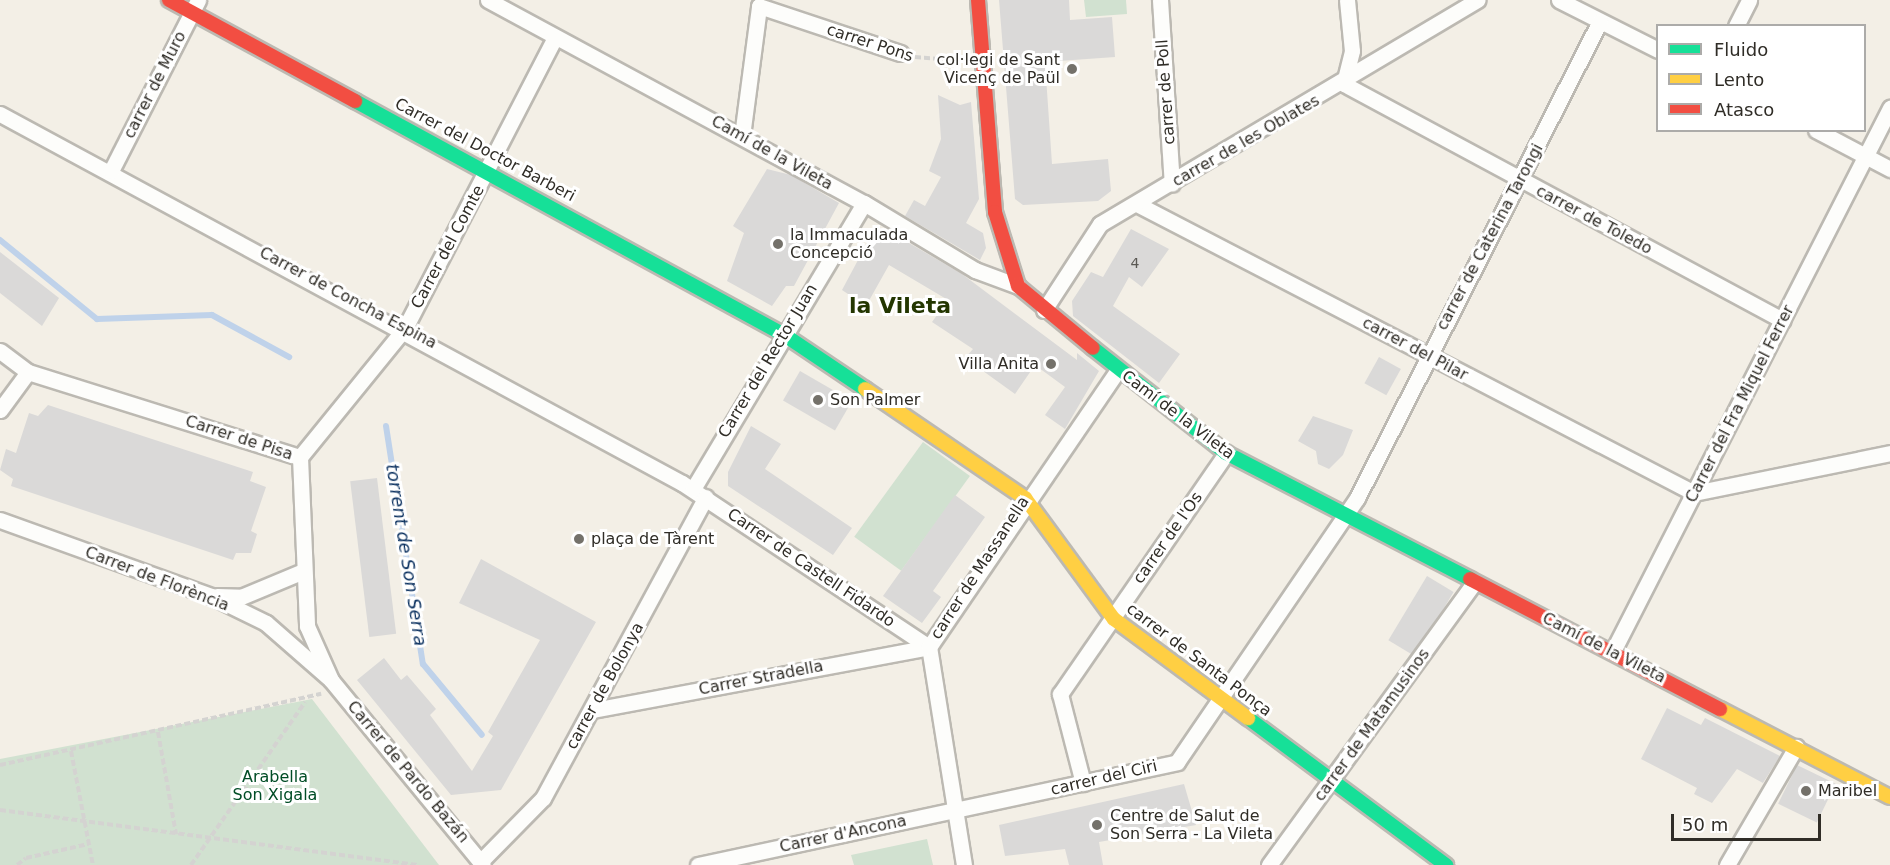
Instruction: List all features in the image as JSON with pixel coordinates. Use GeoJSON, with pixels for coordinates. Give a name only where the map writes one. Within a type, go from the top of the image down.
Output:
{"type":"FeatureCollection","features":[{"type":"Feature","properties":{"kind":"street","name":"Carrer del Doctor Barberi"},"geometry":{"type":"LineString","coordinates":[[170,0],[195,6],[783,334]]}},
{"type":"Feature","properties":{"kind":"street","name":"Camí de la Vileta"},"geometry":{"type":"LineString","coordinates":[[488,0],[864,203],[975,270],[1018,286],[1118,370],[1226,453],[1345,517],[1613,651],[1890,797]]}},
{"type":"Feature","properties":{"kind":"street"},"geometry":{"type":"LineString","coordinates":[[978,0],[994,212],[1018,286]]}},
{"type":"Feature","properties":{"kind":"street","name":"carrer de Poll"},"geometry":{"type":"LineString","coordinates":[[1160,0],[1172,184]]}},
{"type":"Feature","properties":{"kind":"street"},"geometry":{"type":"LineString","coordinates":[[1344,84],[1352,51],[1347,0]]}},
{"type":"Feature","properties":{"kind":"street","name":"carrer de les Oblates"},"geometry":{"type":"LineString","coordinates":[[1044,310],[1100,224],[1344,84],[1477,0]]}},
{"type":"Feature","properties":{"kind":"street"},"geometry":{"type":"LineString","coordinates":[[1559,0],[1656,49]]}},
{"type":"Feature","properties":{"kind":"street"},"geometry":{"type":"LineString","coordinates":[[1737,24],[1749,0]]}},
{"type":"Feature","properties":{"kind":"street","name":"carrer de Muro"},"geometry":{"type":"LineString","coordinates":[[111,171],[195,6]]}},
{"type":"Feature","properties":{"kind":"street","name":"carrer Pons"},"geometry":{"type":"LineString","coordinates":[[742,136],[759,6],[900,52]]}},
{"type":"Feature","properties":{"kind":"street","name":"carrer de Caterina Tarongi"},"geometry":{"type":"LineString","coordinates":[[1345,517],[1521,181],[1600,21]]}},
{"type":"Feature","properties":{"kind":"street","name":"Carrer del Comte"},"geometry":{"type":"LineString","coordinates":[[300,457],[405,328],[489,170],[491,153],[555,37]]}},
{"type":"Feature","properties":{"kind":"street","name":"carrer de Toledo"},"geometry":{"type":"LineString","coordinates":[[1344,84],[1782,320]]}},
{"type":"Feature","properties":{"kind":"street"},"geometry":{"type":"LineString","coordinates":[[1866,156],[1890,108]]}},
{"type":"Feature","properties":{"kind":"street","name":"Carrer de Concha Espina"},"geometry":{"type":"LineString","coordinates":[[0,114],[405,328],[699,493]]}},
{"type":"Feature","properties":{"kind":"street"},"geometry":{"type":"LineString","coordinates":[[1820,132],[1890,169]]}},
{"type":"Feature","properties":{"kind":"street","name":"Carrer del Fra Miquel Ferrer"},"geometry":{"type":"LineString","coordinates":[[1613,651],[1866,156]]}},
{"type":"Feature","properties":{"kind":"street","name":"Carrer del Rector Juan"},"geometry":{"type":"LineString","coordinates":[[699,493],[783,334],[864,203]]}},
{"type":"Feature","properties":{"kind":"street","name":"carrer del Pilar"},"geometry":{"type":"LineString","coordinates":[[1137,204],[1694,494]]}},
{"type":"Feature","properties":{"kind":"street","name":"carrer de Santa Ponça"},"geometry":{"type":"LineString","coordinates":[[783,334],[1025,498],[1114,619],[1446,865]]}},
{"type":"Feature","properties":{"kind":"street","name":"Carrer de Pisa"},"geometry":{"type":"LineString","coordinates":[[0,351],[28,372],[300,457],[301,572],[307,626],[334,683]]}},
{"type":"Feature","properties":{"kind":"street","name":"carrer de Massanella"},"geometry":{"type":"LineString","coordinates":[[964,865],[952,811],[929,647],[1025,498],[1118,370]]}},
{"type":"Feature","properties":{"kind":"street"},"geometry":{"type":"LineString","coordinates":[[0,410],[28,372]]}},
{"type":"Feature","properties":{"kind":"street","name":"carrer de l'Os"},"geometry":{"type":"LineString","coordinates":[[1083,783],[1060,694],[1114,619],[1226,453]]}},
{"type":"Feature","properties":{"kind":"street"},"geometry":{"type":"LineString","coordinates":[[1694,494],[1890,453]]}},
{"type":"Feature","properties":{"kind":"street","name":"Carrer de Castell Fidardo"},"geometry":{"type":"LineString","coordinates":[[699,493],[929,647]]}},
{"type":"Feature","properties":{"kind":"street","name":"carrer de Bolonya"},"geometry":{"type":"LineString","coordinates":[[483,862],[543,798],[593,710],[699,493]]}},
{"type":"Feature","properties":{"kind":"street","name":"carrer del Ciri"},"geometry":{"type":"LineString","coordinates":[[952,811],[1177,762],[1345,517]]}},
{"type":"Feature","properties":{"kind":"street","name":"Carrer de Florència"},"geometry":{"type":"LineString","coordinates":[[0,520],[211,596],[266,623],[334,683]]}},
{"type":"Feature","properties":{"kind":"street"},"geometry":{"type":"LineString","coordinates":[[211,596],[242,597],[301,572]]}},
{"type":"Feature","properties":{"kind":"street","name":"carrer de Matamusinos"},"geometry":{"type":"LineString","coordinates":[[1269,865],[1474,583]]}},
{"type":"Feature","properties":{"kind":"street","name":"Carrer Stradella"},"geometry":{"type":"LineString","coordinates":[[593,710],[929,647]]}},
{"type":"Feature","properties":{"kind":"street","name":"Carrer de Pardo Bazán"},"geometry":{"type":"LineString","coordinates":[[334,683],[483,862]]}},
{"type":"Feature","properties":{"kind":"street"},"geometry":{"type":"LineString","coordinates":[[1727,865],[1796,747]]}},
{"type":"Feature","properties":{"kind":"street","name":"Carrer d'Ancona"},"geometry":{"type":"LineString","coordinates":[[698,865],[952,811]]}},
{"type":"Feature","properties":{"kind":"path","name":"carrer Pons"},"geometry":{"type":"LineString","coordinates":[[900,52],[924,60],[983,59]]}},
{"type":"Feature","properties":{"kind":"path"},"geometry":{"type":"LineString","coordinates":[[191,865],[205,838],[305,702],[334,683]]}},
{"type":"Feature","properties":{"kind":"path"},"geometry":{"type":"LineString","coordinates":[[0,765],[305,702]]}},
{"type":"Feature","properties":{"kind":"path"},"geometry":{"type":"LineString","coordinates":[[158,732],[176,834]]}},
{"type":"Feature","properties":{"kind":"path"},"geometry":{"type":"LineString","coordinates":[[71,751],[93,865]]}},
{"type":"Feature","properties":{"kind":"path"},"geometry":{"type":"LineString","coordinates":[[0,810],[417,865]]}},
{"type":"Feature","properties":{"kind":"path"},"geometry":{"type":"LineString","coordinates":[[18,865],[26,858],[88,844]]}},
{"type":"Feature","properties":{"kind":"green space"},"geometry":{"type":"Polygon","coordinates":[[[1084,0],[1126,0],[1127,14],[1086,17],[1084,0]]]}},
{"type":"Feature","properties":{"kind":"green space"},"geometry":{"type":"Polygon","coordinates":[[[923,442],[970,476],[901,571],[854,537],[923,442]]]}},
{"type":"Feature","properties":{"kind":"green space","name":"Arabella Son Xigala"},"geometry":{"type":"Polygon","coordinates":[[[312,699],[439,865],[0,865],[0,759],[312,699]]]}},
{"type":"Feature","properties":{"kind":"green space"},"geometry":{"type":"Polygon","coordinates":[[[927,839],[933,865],[854,865],[851,855],[927,839]]]}},
{"type":"Feature","properties":{"kind":"building"},"geometry":{"type":"Polygon","coordinates":[[[999,0],[1069,0],[1070,20],[1112,17],[1115,57],[1045,62],[1052,164],[1108,159],[1111,191],[1098,201],[1023,205],[1015,199],[999,0]]]}},
{"type":"Feature","properties":{"kind":"building"},"geometry":{"type":"Polygon","coordinates":[[[938,95],[960,105],[971,102],[979,199],[966,223],[983,233],[986,248],[980,260],[905,216],[914,200],[925,206],[941,177],[929,171],[941,139],[938,95]]]}},
{"type":"Feature","properties":{"kind":"building","name":"la Immaculada Concepció"},"geometry":{"type":"Polygon","coordinates":[[[767,169],[791,175],[839,203],[794,286],[786,286],[772,306],[727,281],[744,233],[733,226],[767,169]]]}},
{"type":"Feature","properties":{"kind":"building"},"geometry":{"type":"Polygon","coordinates":[[[885,229],[962,274],[1077,360],[1077,353],[1099,371],[1065,429],[1045,415],[1065,387],[1035,365],[1015,394],[965,358],[973,349],[932,322],[948,300],[889,265],[866,306],[842,290],[873,232],[885,229]]]}},
{"type":"Feature","properties":{"kind":"building"},"geometry":{"type":"Polygon","coordinates":[[[1131,229],[1169,249],[1142,287],[1129,277],[1113,306],[1180,354],[1159,383],[1073,316],[1072,301],[1091,272],[1103,277],[1131,229]]]}},
{"type":"Feature","properties":{"kind":"building"},"geometry":{"type":"Polygon","coordinates":[[[0,252],[59,298],[42,326],[0,293],[0,252]]]}},
{"type":"Feature","properties":{"kind":"building"},"geometry":{"type":"Polygon","coordinates":[[[1379,357],[1401,369],[1386,395],[1364,383],[1379,357]]]}},
{"type":"Feature","properties":{"kind":"building","name":"Son Palmer"},"geometry":{"type":"Polygon","coordinates":[[[800,371],[852,401],[835,430],[783,400],[800,371]]]}},
{"type":"Feature","properties":{"kind":"building"},"geometry":{"type":"Polygon","coordinates":[[[48,405],[253,472],[250,481],[266,487],[251,531],[257,534],[251,553],[236,553],[233,560],[11,486],[13,479],[0,470],[6,449],[16,453],[29,413],[38,416],[48,405]]]}},
{"type":"Feature","properties":{"kind":"building"},"geometry":{"type":"Polygon","coordinates":[[[1313,416],[1353,430],[1343,455],[1329,469],[1318,464],[1316,451],[1298,441],[1313,416]]]}},
{"type":"Feature","properties":{"kind":"building"},"geometry":{"type":"Polygon","coordinates":[[[751,426],[781,444],[765,469],[852,528],[833,555],[728,486],[728,472],[751,426]]]}},
{"type":"Feature","properties":{"kind":"building"},"geometry":{"type":"Polygon","coordinates":[[[377,478],[396,634],[369,637],[350,481],[377,478]]]}},
{"type":"Feature","properties":{"kind":"building"},"geometry":{"type":"Polygon","coordinates":[[[955,495],[985,517],[933,591],[941,597],[922,623],[883,596],[955,495]]]}},
{"type":"Feature","properties":{"kind":"building"},"geometry":{"type":"Polygon","coordinates":[[[481,559],[596,622],[501,790],[451,795],[357,680],[384,658],[401,680],[407,675],[436,709],[430,715],[472,771],[493,736],[488,732],[540,640],[459,603],[481,559]]]}},
{"type":"Feature","properties":{"kind":"building"},"geometry":{"type":"Polygon","coordinates":[[[1427,576],[1454,592],[1415,656],[1388,640],[1427,576]]]}},
{"type":"Feature","properties":{"kind":"building"},"geometry":{"type":"Polygon","coordinates":[[[1667,708],[1701,725],[1705,718],[1780,756],[1763,783],[1737,769],[1712,803],[1694,794],[1697,788],[1641,759],[1667,708]]]}},
{"type":"Feature","properties":{"kind":"building","name":"Maribel"},"geometry":{"type":"Polygon","coordinates":[[[1797,765],[1836,784],[1817,822],[1778,804],[1797,765]]]}},
{"type":"Feature","properties":{"kind":"building","name":"Centre de Salut de Son Serra - La Vileta"},"geometry":{"type":"Polygon","coordinates":[[[1184,784],[1196,825],[1099,842],[1103,865],[1069,865],[1065,849],[1005,856],[999,825],[1184,784]]]}},
{"type":"Feature","properties":{"kind":"waterway","name":"torrent de Son Serra"},"geometry":{"type":"LineString","coordinates":[[0,240],[97,319],[212,315],[289,357]]}},
{"type":"Feature","properties":{"kind":"waterway","name":"torrent de Son Serra"},"geometry":{"type":"LineString","coordinates":[[386,426],[423,664],[482,735]]}},
{"type":"Feature","properties":{"kind":"traffic: fast"},"geometry":{"type":"LineString","coordinates":[[355,101],[783,334],[865,389]]}},
{"type":"Feature","properties":{"kind":"traffic: fast"},"geometry":{"type":"LineString","coordinates":[[1093,348],[1226,453],[1470,579]]}},
{"type":"Feature","properties":{"kind":"traffic: fast"},"geometry":{"type":"LineString","coordinates":[[1248,718],[1446,865]]}},
{"type":"Feature","properties":{"kind":"traffic: slow"},"geometry":{"type":"LineString","coordinates":[[865,389],[1025,498],[1114,619],[1248,718]]}},
{"type":"Feature","properties":{"kind":"traffic: slow"},"geometry":{"type":"LineString","coordinates":[[1720,709],[1890,797]]}},
{"type":"Feature","properties":{"kind":"traffic: jam"},"geometry":{"type":"LineString","coordinates":[[169,0],[355,101]]}},
{"type":"Feature","properties":{"kind":"traffic: jam"},"geometry":{"type":"LineString","coordinates":[[978,0],[995,212],[1018,286],[1093,348]]}},
{"type":"Feature","properties":{"kind":"traffic: jam"},"geometry":{"type":"LineString","coordinates":[[1470,579],[1720,709]]}},
{"type":"Feature","properties":{"kind":"place","name":"col·legi de Sant Vicenç de Paül"},"geometry":{"type":"Point","coordinates":[1072,69]}},
{"type":"Feature","properties":{"kind":"place","name":"la Immaculada Concepció"},"geometry":{"type":"Point","coordinates":[778,244]}},
{"type":"Feature","properties":{"kind":"place","name":"Villa Anita"},"geometry":{"type":"Point","coordinates":[1051,364]}},
{"type":"Feature","properties":{"kind":"place","name":"Son Palmer"},"geometry":{"type":"Point","coordinates":[818,400]}},
{"type":"Feature","properties":{"kind":"place","name":"plaça de Tàrent"},"geometry":{"type":"Point","coordinates":[579,539]}},
{"type":"Feature","properties":{"kind":"place","name":"Maribel"},"geometry":{"type":"Point","coordinates":[1806,791]}},
{"type":"Feature","properties":{"kind":"place","name":"Centre de Salut de Son Serra - La Vileta"},"geometry":{"type":"Point","coordinates":[1097,825]}},
{"type":"Feature","properties":{"kind":"district","name":"la Vileta"},"geometry":{"type":"Point","coordinates":[900,306]}}]}
